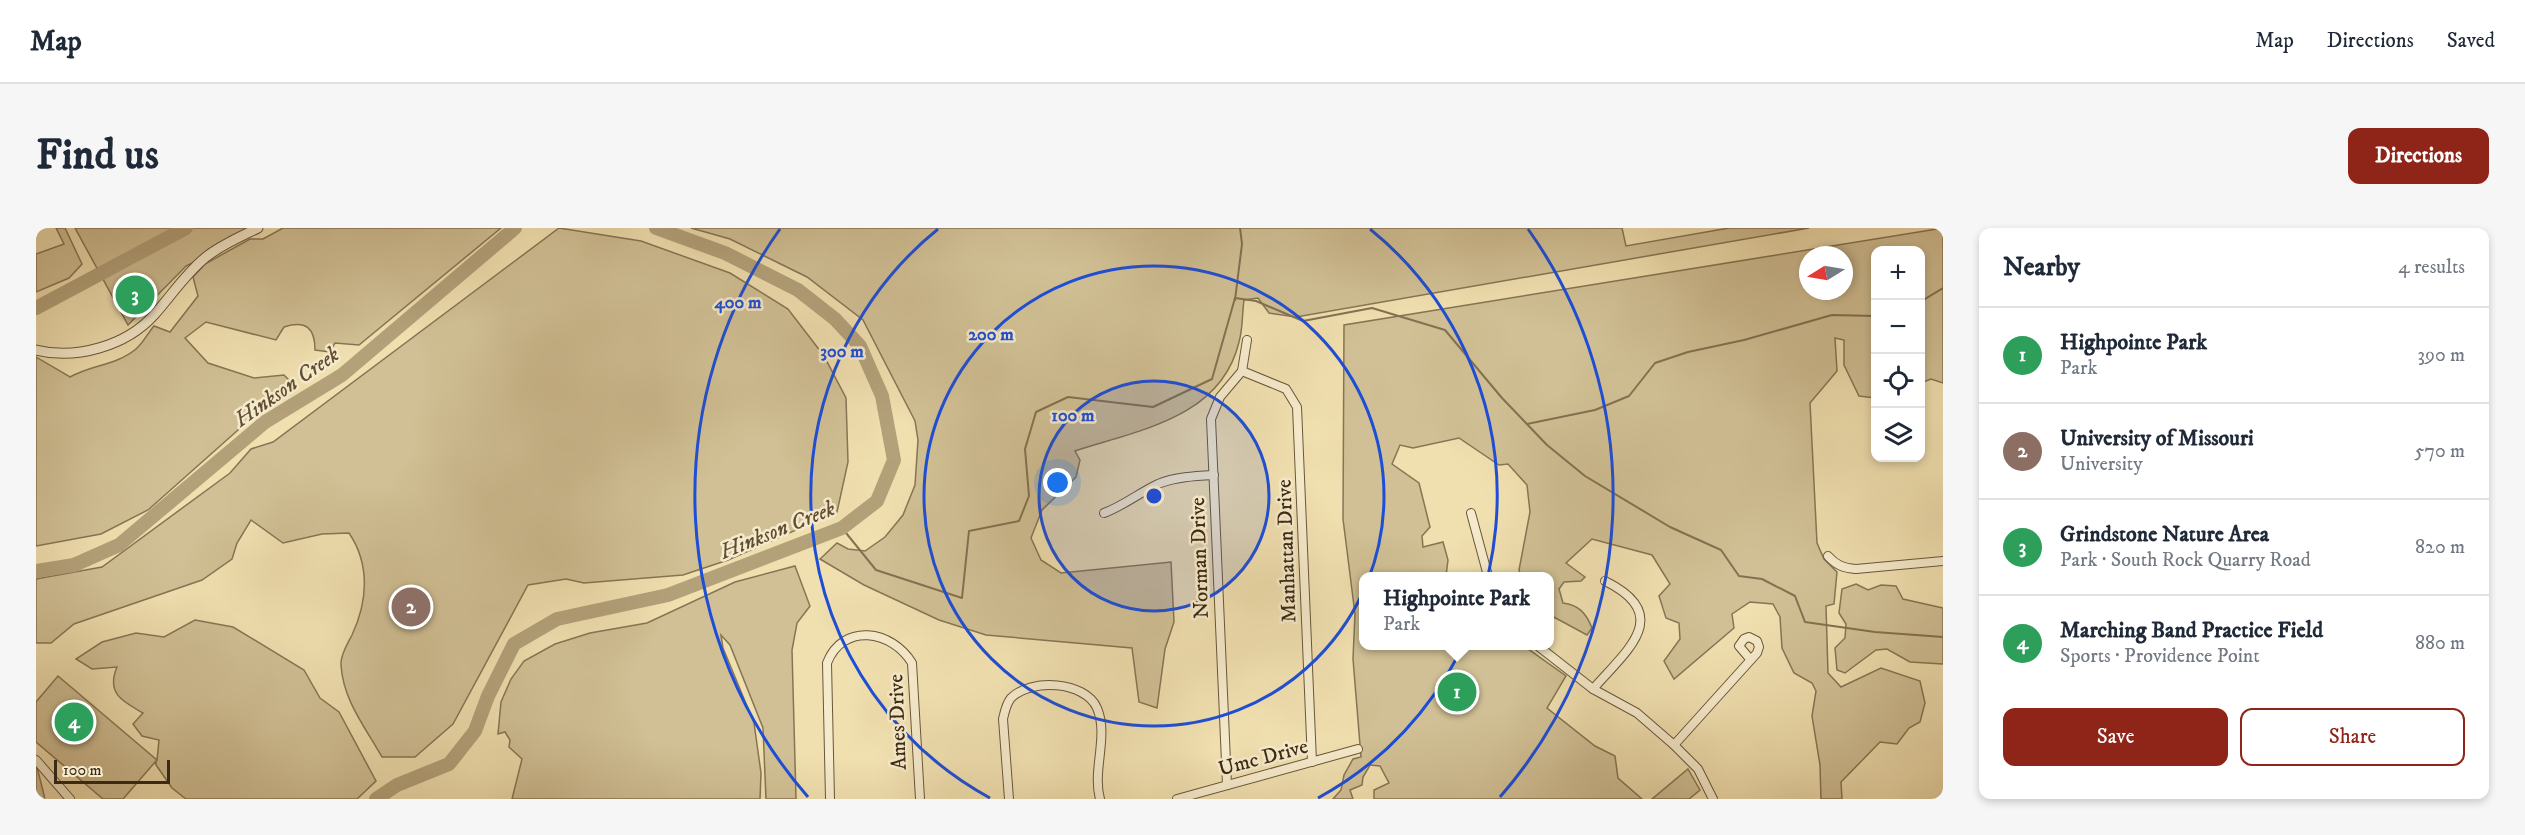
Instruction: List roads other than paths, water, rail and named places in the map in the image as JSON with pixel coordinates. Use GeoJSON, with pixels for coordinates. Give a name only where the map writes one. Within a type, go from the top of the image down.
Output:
{"type":"FeatureCollection","features":[{"type":"Feature","properties":{"kind":"street"},"geometry":{"type":"LineString","coordinates":[[36,350],[49,353],[90,350],[122,339],[152,318],[204,258],[258,228]]}},
{"type":"Feature","properties":{"kind":"street","name":"Norman Drive"},"geometry":{"type":"LineString","coordinates":[[1227,785],[1211,420],[1214,408],[1242,371],[1247,340]]}},
{"type":"Feature","properties":{"kind":"street","name":"Manhattan Drive"},"geometry":{"type":"LineString","coordinates":[[1242,371],[1286,389],[1297,407],[1312,762]]}},
{"type":"Feature","properties":{"kind":"street"},"geometry":{"type":"LineString","coordinates":[[1104,513],[1119,508],[1161,483],[1184,477],[1214,475]]}},
{"type":"Feature","properties":{"kind":"street"},"geometry":{"type":"LineString","coordinates":[[1471,513],[1487,572]]}},
{"type":"Feature","properties":{"kind":"street"},"geometry":{"type":"LineString","coordinates":[[1828,556],[1834,563],[1856,569],[1943,561]]}},
{"type":"Feature","properties":{"kind":"street"},"geometry":{"type":"LineString","coordinates":[[1593,689],[1635,641],[1642,624],[1634,599],[1605,581]]}},
{"type":"Feature","properties":{"kind":"street","name":"Ames Drive"},"geometry":{"type":"LineString","coordinates":[[830,799],[827,663],[832,649],[842,640],[868,634],[892,643],[905,652],[912,663],[920,799]]}},
{"type":"Feature","properties":{"kind":"street"},"geometry":{"type":"LineString","coordinates":[[1544,650],[1593,689],[1636,713],[1674,745],[1698,769],[1713,799]]}},
{"type":"Feature","properties":{"kind":"street"},"geometry":{"type":"LineString","coordinates":[[1674,745],[1750,659]]}},
{"type":"Feature","properties":{"kind":"street"},"geometry":{"type":"LineString","coordinates":[[1009,799],[1003,719],[1005,707],[1021,691],[1032,687],[1079,689],[1088,696],[1100,716],[1097,775],[1100,799]]}},
{"type":"Feature","properties":{"kind":"street","name":"Umc Drive"},"geometry":{"type":"LineString","coordinates":[[1178,799],[1358,749]]}},
{"type":"Feature","properties":{"kind":"street"},"geometry":{"type":"LineString","coordinates":[[36,760],[70,799]]}},
{"type":"Feature","properties":{"kind":"waterway","name":"Hinkson Creek"},"geometry":{"type":"LineString","coordinates":[[36,308],[186,228]]}},
{"type":"Feature","properties":{"kind":"waterway","name":"Hinkson Creek"},"geometry":{"type":"LineString","coordinates":[[36,571],[74,565],[119,545],[265,422],[342,375],[515,228]]}},
{"type":"Feature","properties":{"kind":"waterway","name":"Hinkson Creek"},"geometry":{"type":"LineString","coordinates":[[376,799],[397,785],[449,764],[475,731],[488,696],[514,644],[557,619],[668,595],[842,528],[877,501],[894,460],[882,396],[860,346],[835,319],[798,290],[725,253],[656,228]]}},
{"type":"Feature","properties":{"kind":"waterway"},"geometry":{"type":"LineString","coordinates":[[1235,300],[1242,244],[1240,228]]}},
{"type":"Feature","properties":{"kind":"waterway"},"geometry":{"type":"LineString","coordinates":[[1923,300],[1943,288]]}},
{"type":"Feature","properties":{"kind":"waterway"},"geometry":{"type":"LineString","coordinates":[[842,528],[876,570],[962,598],[969,531],[1019,521],[1029,496],[1025,449],[1036,412],[1068,397],[1153,407],[1212,379],[1235,298],[1256,301],[1303,321],[1372,308],[1445,330],[1502,398],[1547,445],[1585,476],[1670,527],[1721,550],[1739,576],[1762,579],[1795,596],[1805,622],[1875,632],[1943,637]]}},
{"type":"Feature","properties":{"kind":"waterway"},"geometry":{"type":"LineString","coordinates":[[1527,424],[1595,410],[1629,396],[1655,363],[1688,352],[1744,340],[1832,315],[1871,316]]}},
{"type":"Feature","properties":{"kind":"place","name":"Grindstone Nature Area"},"geometry":{"type":"Point","coordinates":[135,295]}},
{"type":"Feature","properties":{"kind":"place","name":"University of Missouri"},"geometry":{"type":"Point","coordinates":[411,607]}},
{"type":"Feature","properties":{"kind":"place","name":"Highpointe Park"},"geometry":{"type":"Point","coordinates":[1457,692]}},
{"type":"Feature","properties":{"kind":"place","name":"Marching Band Practice Field"},"geometry":{"type":"Point","coordinates":[74,722]}}]}
